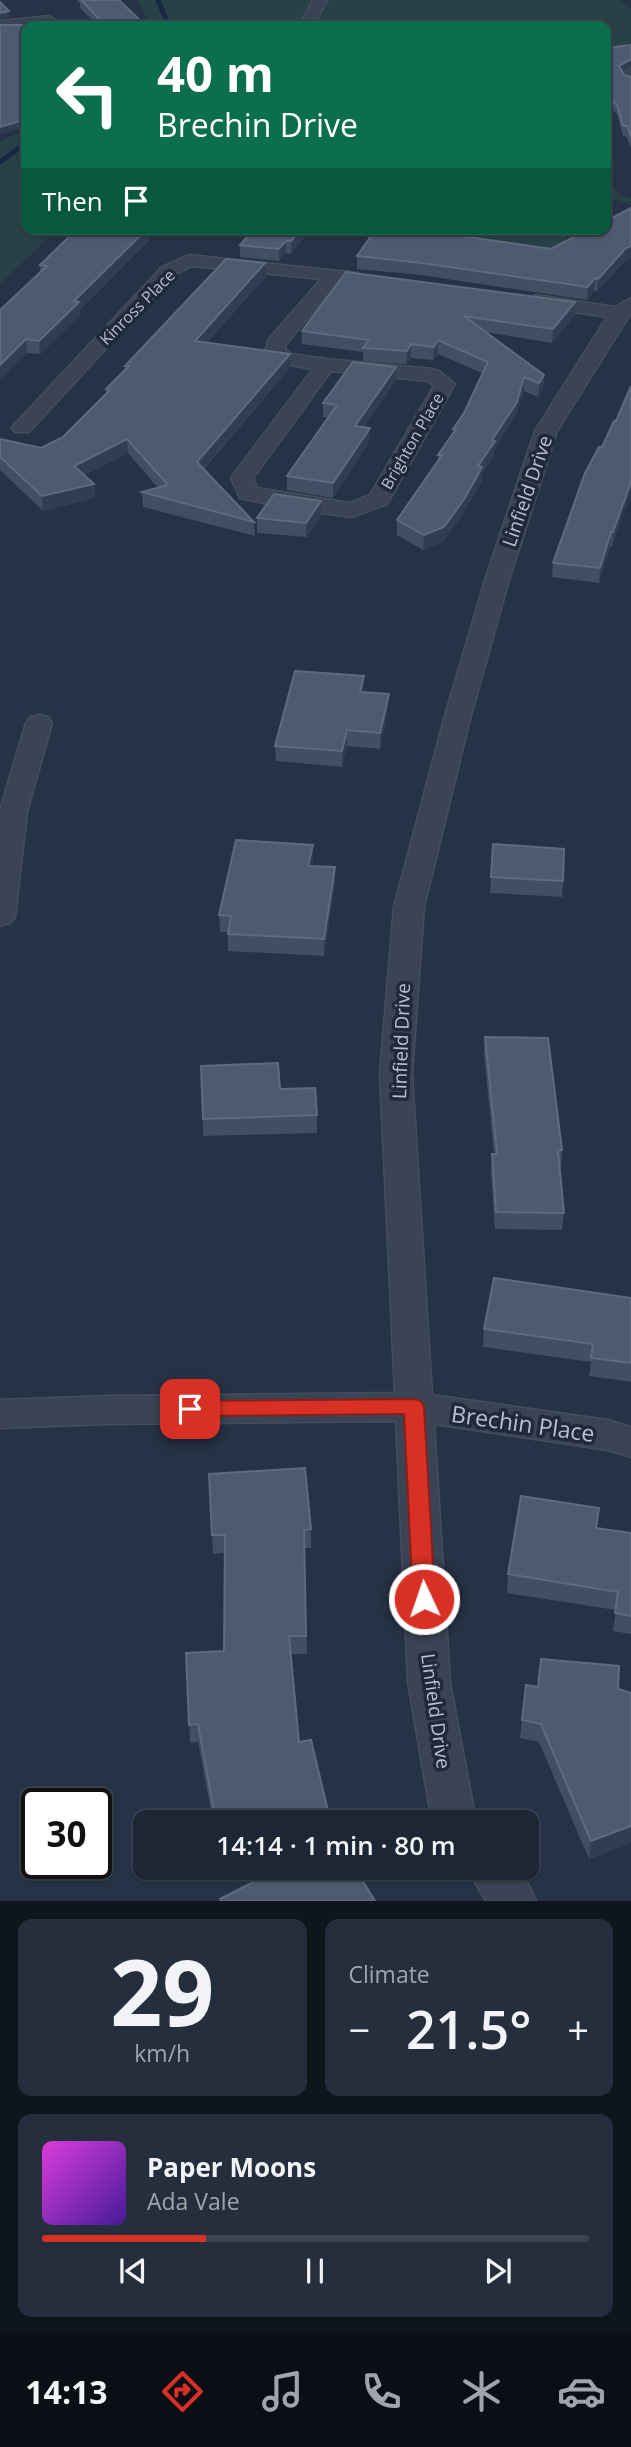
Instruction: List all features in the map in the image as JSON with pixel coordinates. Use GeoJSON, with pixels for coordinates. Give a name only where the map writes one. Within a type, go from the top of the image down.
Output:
{"type":"FeatureCollection","features":[{"type":"Feature","properties":{"kind":"street"},"geometry":{"type":"LineString","coordinates":[[309,21],[320,0]]}},
{"type":"Feature","properties":{"kind":"street"},"geometry":{"type":"LineString","coordinates":[[27,21],[48,18]]}},
{"type":"Feature","properties":{"kind":"street"},"geometry":{"type":"LineString","coordinates":[[0,25],[21,22]]}},
{"type":"Feature","properties":{"kind":"street"},"geometry":{"type":"LineString","coordinates":[[631,72],[631,80]]}},
{"type":"Feature","properties":{"kind":"street","name":"Kinross Place"},"geometry":{"type":"LineString","coordinates":[[22,428],[168,271],[189,260],[372,279]]}},
{"type":"Feature","properties":{"kind":"street","name":"Brighton Place"},"geometry":{"type":"LineString","coordinates":[[326,365],[243,478],[248,493],[295,503],[352,510],[379,499],[446,384],[432,375],[285,359],[275,351],[276,343],[335,275]]}},
{"type":"Feature","properties":{"kind":"street"},"geometry":{"type":"LineString","coordinates":[[524,299],[625,308]]}},
{"type":"Feature","properties":{"kind":"street","name":"Linfield Drive"},"geometry":{"type":"LineString","coordinates":[[452,1810],[429,1682],[396,1074],[409,907],[496,580],[546,431],[625,308]]}},
{"type":"Feature","properties":{"kind":"street"},"geometry":{"type":"LineString","coordinates":[[0,917],[13,812],[39,723]]}},
{"type":"Feature","properties":{"kind":"street","name":"Brechin Place"},"geometry":{"type":"LineString","coordinates":[[0,1414],[108,1409],[414,1407],[608,1435],[631,1442]]}},
{"type":"Feature","properties":{"kind":"street"},"geometry":{"type":"LineString","coordinates":[[498,1880],[513,1901]]}},
{"type":"Feature","properties":{"kind":"green space"},"geometry":{"type":"Polygon","coordinates":[[[137,0],[619,0],[631,9],[631,47],[611,49],[611,21],[148,21],[137,0]]]}},
{"type":"Feature","properties":{"kind":"green space"},"geometry":{"type":"Polygon","coordinates":[[[21,132],[21,235],[56,235],[49,237],[0,284],[0,142],[21,132]]]}},
{"type":"Feature","properties":{"kind":"green space"},"geometry":{"type":"Polygon","coordinates":[[[611,153],[615,167],[611,172],[611,153]]]}},
{"type":"Feature","properties":{"kind":"green space"},"geometry":{"type":"Polygon","coordinates":[[[611,184],[619,194],[631,199],[631,204],[611,198],[611,184]]]}},
{"type":"Feature","properties":{"kind":"green space"},"geometry":{"type":"Polygon","coordinates":[[[388,235],[567,235],[556,254],[388,235]]]}},
{"type":"Feature","properties":{"kind":"building"},"geometry":{"type":"Polygon","coordinates":[[[81,0],[119,0],[141,21],[101,21],[81,0]]]}},
{"type":"Feature","properties":{"kind":"building"},"geometry":{"type":"Polygon","coordinates":[[[0,2],[9,11],[0,13],[0,2]]]}},
{"type":"Feature","properties":{"kind":"building"},"geometry":{"type":"Polygon","coordinates":[[[0,25],[21,25],[21,118],[20,121],[0,127],[0,25]]]}},
{"type":"Feature","properties":{"kind":"building"},"geometry":{"type":"Polygon","coordinates":[[[631,45],[631,59],[619,66],[624,75],[631,77],[631,137],[627,126],[623,126],[617,105],[611,100],[611,47],[631,45]]]}},
{"type":"Feature","properties":{"kind":"building"},"geometry":{"type":"Polygon","coordinates":[[[631,208],[631,246],[588,287],[357,256],[372,235],[456,235],[551,249],[578,235],[611,235],[611,218],[631,208]]]}},
{"type":"Feature","properties":{"kind":"building"},"geometry":{"type":"Polygon","coordinates":[[[71,235],[141,235],[74,301],[79,302],[39,341],[26,339],[0,365],[0,310],[47,266],[40,265],[71,235]]]}},
{"type":"Feature","properties":{"kind":"building"},"geometry":{"type":"Polygon","coordinates":[[[249,235],[296,235],[279,249],[240,245],[249,235]]]}},
{"type":"Feature","properties":{"kind":"building"},"geometry":{"type":"Polygon","coordinates":[[[226,259],[265,263],[195,341],[290,354],[197,462],[254,522],[142,492],[168,485],[127,439],[74,466],[94,484],[42,496],[0,457],[0,439],[41,448],[63,437],[110,390],[106,389],[129,366],[125,366],[226,259]]]}},
{"type":"Feature","properties":{"kind":"building"},"geometry":{"type":"Polygon","coordinates":[[[346,272],[575,302],[553,329],[464,316],[544,375],[539,383],[524,377],[517,402],[492,440],[495,441],[478,466],[482,467],[465,498],[444,527],[424,535],[397,520],[442,455],[438,455],[456,429],[453,429],[464,413],[488,362],[438,340],[434,347],[411,344],[407,351],[363,348],[369,340],[302,331],[346,272]]]}},
{"type":"Feature","properties":{"kind":"building"},"geometry":{"type":"Polygon","coordinates":[[[353,362],[396,367],[355,426],[370,428],[333,483],[287,476],[337,405],[323,403],[353,362]]]}},
{"type":"Feature","properties":{"kind":"building"},"geometry":{"type":"Polygon","coordinates":[[[631,386],[631,482],[600,568],[553,563],[585,473],[616,421],[631,386]]]}},
{"type":"Feature","properties":{"kind":"building"},"geometry":{"type":"Polygon","coordinates":[[[274,494],[321,501],[306,523],[257,518],[274,494]]]}},
{"type":"Feature","properties":{"kind":"building"},"geometry":{"type":"Polygon","coordinates":[[[295,671],[364,676],[360,692],[389,694],[380,733],[347,730],[342,751],[275,746],[295,671]]]}},
{"type":"Feature","properties":{"kind":"building"},"geometry":{"type":"Polygon","coordinates":[[[236,840],[313,845],[308,866],[335,867],[324,939],[228,934],[231,916],[219,915],[236,840]]]}},
{"type":"Feature","properties":{"kind":"building"},"geometry":{"type":"Polygon","coordinates":[[[493,844],[564,849],[563,881],[491,877],[493,844]]]}},
{"type":"Feature","properties":{"kind":"building"},"geometry":{"type":"Polygon","coordinates":[[[485,1037],[548,1038],[562,1150],[558,1150],[564,1213],[496,1212],[492,1154],[497,1154],[485,1037]]]}},
{"type":"Feature","properties":{"kind":"building"},"geometry":{"type":"Polygon","coordinates":[[[278,1063],[280,1089],[315,1088],[317,1115],[203,1119],[201,1066],[278,1063]]]}},
{"type":"Feature","properties":{"kind":"building"},"geometry":{"type":"Polygon","coordinates":[[[494,1278],[631,1298],[631,1363],[591,1358],[593,1344],[484,1329],[494,1278]]]}},
{"type":"Feature","properties":{"kind":"building"},"geometry":{"type":"Polygon","coordinates":[[[305,1468],[311,1529],[304,1530],[306,1636],[289,1636],[299,1742],[311,1740],[328,1810],[214,1810],[198,1724],[189,1725],[186,1653],[224,1651],[225,1535],[212,1535],[209,1474],[305,1468]]]}},
{"type":"Feature","properties":{"kind":"building"},"geometry":{"type":"Polygon","coordinates":[[[521,1496],[599,1508],[596,1528],[631,1533],[631,1616],[615,1613],[618,1592],[508,1574],[521,1496]]]}},
{"type":"Feature","properties":{"kind":"building"},"geometry":{"type":"Polygon","coordinates":[[[541,1659],[619,1666],[618,1689],[631,1693],[631,1826],[591,1841],[541,1724],[522,1720],[526,1685],[538,1687],[541,1659]]]}},
{"type":"Feature","properties":{"kind":"building"},"geometry":{"type":"Polygon","coordinates":[[[257,1880],[362,1880],[375,1901],[221,1901],[220,1899],[257,1880]]]}},
{"type":"Feature","properties":{"kind":"waterway"},"geometry":{"type":"LineString","coordinates":[[158,0],[167,21]]}},
{"type":"Feature","properties":{"kind":"waterway"},"geometry":{"type":"LineString","coordinates":[[0,162],[21,147]]}},
{"type":"Feature","properties":{"kind":"route"},"geometry":{"type":"LineString","coordinates":[[190,1409],[414,1407],[424,1599]]}}]}
